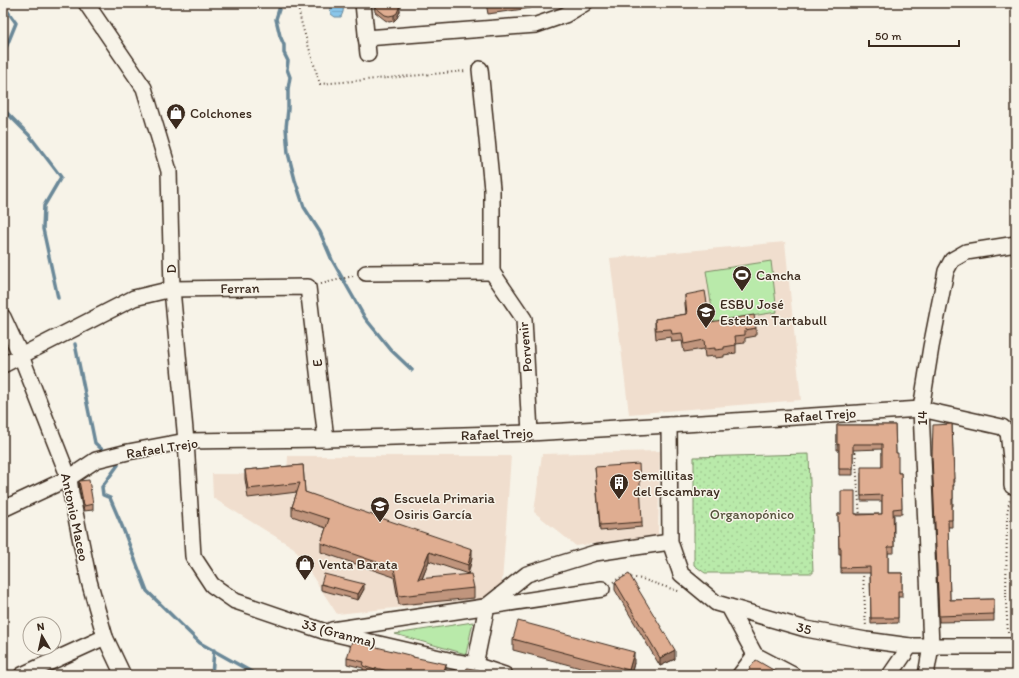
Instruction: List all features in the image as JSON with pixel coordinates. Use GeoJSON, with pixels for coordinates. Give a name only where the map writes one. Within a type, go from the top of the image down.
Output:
{"type":"FeatureCollection","features":[{"type":"Feature","properties":{"kind":"street","name":"D"},"geometry":{"type":"LineString","coordinates":[[86,3],[144,88],[169,171],[172,289],[186,442],[193,556]]}},
{"type":"Feature","properties":{"kind":"street"},"geometry":{"type":"LineString","coordinates":[[363,3],[368,54]]}},
{"type":"Feature","properties":{"kind":"street"},"geometry":{"type":"LineString","coordinates":[[366,38],[536,24],[565,16],[585,3]]}},
{"type":"Feature","properties":{"kind":"street"},"geometry":{"type":"LineString","coordinates":[[366,273],[492,272],[492,189],[480,70]]}},
{"type":"Feature","properties":{"kind":"street","name":"14"},"geometry":{"type":"LineString","coordinates":[[926,675],[931,646],[921,409],[931,347],[946,271],[952,260],[966,252],[1016,244]]}},
{"type":"Feature","properties":{"kind":"street","name":"Porvenir"},"geometry":{"type":"LineString","coordinates":[[492,272],[524,319],[530,433]]}},
{"type":"Feature","properties":{"kind":"street","name":"Ferran"},"geometry":{"type":"LineString","coordinates":[[3,365],[134,298],[172,289],[308,286]]}},
{"type":"Feature","properties":{"kind":"street","name":"E"},"geometry":{"type":"LineString","coordinates":[[308,286],[326,439]]}},
{"type":"Feature","properties":{"kind":"street","name":"Antonio Maceo"},"geometry":{"type":"LineString","coordinates":[[3,317],[69,478],[89,581],[105,637],[123,675]]}},
{"type":"Feature","properties":{"kind":"street","name":"Rafael Trejo"},"geometry":{"type":"LineString","coordinates":[[3,509],[69,478],[96,460],[128,452],[186,442],[530,433],[921,409],[1002,427],[1008,432],[1014,486]]}},
{"type":"Feature","properties":{"kind":"street"},"geometry":{"type":"LineString","coordinates":[[669,425],[670,542],[681,574],[723,605],[755,655],[793,675]]}},
{"type":"Feature","properties":{"kind":"street"},"geometry":{"type":"LineString","coordinates":[[475,665],[487,606],[527,574],[595,553],[670,542]]}},
{"type":"Feature","properties":{"kind":"street","name":"33 (Granma)"},"geometry":{"type":"LineString","coordinates":[[193,556],[212,585],[235,601],[323,631],[455,668],[475,665],[505,675]]}},
{"type":"Feature","properties":{"kind":"street"},"geometry":{"type":"LineString","coordinates":[[323,631],[602,589]]}},
{"type":"Feature","properties":{"kind":"street","name":"35"},"geometry":{"type":"LineString","coordinates":[[723,605],[806,629],[866,640],[910,646],[1013,646]]}},
{"type":"Feature","properties":{"kind":"street"},"geometry":{"type":"LineString","coordinates":[[22,675],[105,637]]}},
{"type":"Feature","properties":{"kind":"street"},"geometry":{"type":"LineString","coordinates":[[890,675],[910,646]]}},
{"type":"Feature","properties":{"kind":"street"},"geometry":{"type":"LineString","coordinates":[[740,675],[755,655]]}},
{"type":"Feature","properties":{"kind":"path"},"geometry":{"type":"LineString","coordinates":[[308,286],[366,273]]}},
{"type":"Feature","properties":{"kind":"path"},"geometry":{"type":"LineString","coordinates":[[855,444],[860,522]]}},
{"type":"Feature","properties":{"kind":"path"},"geometry":{"type":"LineString","coordinates":[[1013,646],[1006,603],[1007,514],[1014,486]]}},
{"type":"Feature","properties":{"kind":"path"},"geometry":{"type":"LineString","coordinates":[[863,569],[866,640]]}},
{"type":"Feature","properties":{"kind":"path"},"geometry":{"type":"LineString","coordinates":[[602,589],[623,576],[642,579],[682,592]]}},
{"type":"Feature","properties":{"kind":"shaded area","name":"ESBU José Esteban Tartabull"},"geometry":{"type":"Polygon","coordinates":[[[785,242],[801,400],[629,414],[610,258],[785,242]]]}},
{"type":"Feature","properties":{"kind":"shaded area"},"geometry":{"type":"Polygon","coordinates":[[[660,451],[658,535],[576,546],[534,512],[542,454],[660,451]]]}},
{"type":"Feature","properties":{"kind":"shaded area","name":"Escuela Primaria Osiris García"},"geometry":{"type":"Polygon","coordinates":[[[288,456],[511,456],[501,597],[337,614],[294,548],[213,498],[212,474],[287,474],[288,456]]]}},
{"type":"Feature","properties":{"kind":"green space","name":"Cancha"},"geometry":{"type":"Polygon","coordinates":[[[771,261],[777,312],[714,322],[706,271],[771,261]]]}},
{"type":"Feature","properties":{"kind":"green space","name":"Organopónico"},"geometry":{"type":"Polygon","coordinates":[[[809,454],[813,573],[705,573],[694,565],[694,457],[809,454]]]}},
{"type":"Feature","properties":{"kind":"green space"},"geometry":{"type":"Polygon","coordinates":[[[473,622],[466,654],[395,634],[473,622]]]}},
{"type":"Feature","properties":{"kind":"water"},"geometry":{"type":"Polygon","coordinates":[[[329,3],[344,3],[341,17],[335,17],[331,14],[329,3]]]}},
{"type":"Feature","properties":{"kind":"building"},"geometry":{"type":"Polygon","coordinates":[[[374,3],[399,3],[400,5],[397,13],[389,16],[385,15],[375,7],[374,3]]]}},
{"type":"Feature","properties":{"kind":"building"},"geometry":{"type":"Polygon","coordinates":[[[487,3],[505,3],[488,5],[487,3]]]}},
{"type":"Feature","properties":{"kind":"building"},"geometry":{"type":"Polygon","coordinates":[[[705,291],[710,322],[754,315],[756,328],[745,330],[745,335],[735,336],[736,345],[715,350],[715,348],[705,349],[704,340],[684,344],[682,333],[672,334],[671,329],[656,330],[655,319],[687,314],[685,295],[705,291]]]}},
{"type":"Feature","properties":{"kind":"building"},"geometry":{"type":"Polygon","coordinates":[[[952,424],[954,479],[952,520],[948,520],[950,600],[994,599],[994,614],[939,616],[932,456],[933,425],[952,424]]]}},
{"type":"Feature","properties":{"kind":"building"},"geometry":{"type":"Polygon","coordinates":[[[837,425],[895,425],[896,453],[898,453],[898,473],[901,473],[902,508],[893,509],[894,547],[888,547],[888,573],[902,573],[902,591],[898,591],[898,618],[871,618],[870,567],[841,568],[838,514],[841,514],[841,491],[855,491],[855,514],[882,514],[882,495],[861,496],[861,467],[882,467],[882,444],[853,444],[853,469],[839,469],[837,425]]]}},
{"type":"Feature","properties":{"kind":"building","name":"Semillitas del Escambray"},"geometry":{"type":"Polygon","coordinates":[[[639,464],[642,522],[600,525],[595,467],[639,464]]]}},
{"type":"Feature","properties":{"kind":"building"},"geometry":{"type":"Polygon","coordinates":[[[303,465],[305,492],[472,549],[468,565],[429,552],[418,579],[471,574],[474,588],[399,596],[394,568],[321,543],[329,519],[292,507],[300,483],[248,489],[245,470],[303,465]]]}},
{"type":"Feature","properties":{"kind":"building"},"geometry":{"type":"Polygon","coordinates":[[[89,480],[93,504],[84,506],[79,481],[89,480]]]}},
{"type":"Feature","properties":{"kind":"building"},"geometry":{"type":"Polygon","coordinates":[[[324,574],[364,584],[358,594],[321,584],[324,574]]]}},
{"type":"Feature","properties":{"kind":"building"},"geometry":{"type":"Polygon","coordinates":[[[629,574],[675,650],[660,658],[615,582],[629,574]]]}},
{"type":"Feature","properties":{"kind":"building"},"geometry":{"type":"Polygon","coordinates":[[[518,621],[634,652],[629,670],[513,639],[518,621]]]}},
{"type":"Feature","properties":{"kind":"building"},"geometry":{"type":"Polygon","coordinates":[[[352,641],[446,664],[443,675],[395,675],[395,673],[376,668],[375,670],[363,666],[364,662],[347,658],[352,641]]]}},
{"type":"Feature","properties":{"kind":"building"},"geometry":{"type":"Polygon","coordinates":[[[756,660],[782,675],[742,675],[747,672],[756,660]]]}},
{"type":"Feature","properties":{"kind":"building"},"geometry":{"type":"Polygon","coordinates":[[[467,668],[479,670],[493,675],[465,675],[467,668]]]}},
{"type":"Feature","properties":{"kind":"waterway"},"geometry":{"type":"LineString","coordinates":[[281,3],[276,19],[284,45],[284,53],[288,61],[287,69],[290,77],[286,128],[288,153],[304,207],[320,232],[332,260],[365,318],[391,350],[412,370]]}},
{"type":"Feature","properties":{"kind":"waterway"},"geometry":{"type":"LineString","coordinates":[[3,5],[16,23],[3,55]]}},
{"type":"Feature","properties":{"kind":"waterway"},"geometry":{"type":"LineString","coordinates":[[3,109],[29,135],[61,177],[44,206],[43,229],[58,298]]}},
{"type":"Feature","properties":{"kind":"waterway"},"geometry":{"type":"LineString","coordinates":[[75,344],[95,443],[107,454]]}},
{"type":"Feature","properties":{"kind":"waterway"},"geometry":{"type":"LineString","coordinates":[[112,460],[118,465],[102,487],[103,495],[110,498],[147,591],[200,643],[257,675]]}},
{"type":"Feature","properties":{"kind":"waterway"},"geometry":{"type":"LineString","coordinates":[[212,675],[214,650]]}},
{"type":"Feature","properties":{"kind":"place","name":"Colchones"},"geometry":{"type":"Point","coordinates":[176,130]}},
{"type":"Feature","properties":{"kind":"place","name":"Cancha"},"geometry":{"type":"Point","coordinates":[742,292]}},
{"type":"Feature","properties":{"kind":"place","name":"ESBU José Esteban Tartabull"},"geometry":{"type":"Point","coordinates":[706,329]}},
{"type":"Feature","properties":{"kind":"place","name":"Semillitas del Escambray"},"geometry":{"type":"Point","coordinates":[619,500]}},
{"type":"Feature","properties":{"kind":"place","name":"Escuela Primaria Osiris García"},"geometry":{"type":"Point","coordinates":[380,523]}},
{"type":"Feature","properties":{"kind":"place","name":"Venta Barata"},"geometry":{"type":"Point","coordinates":[305,581]}}]}
